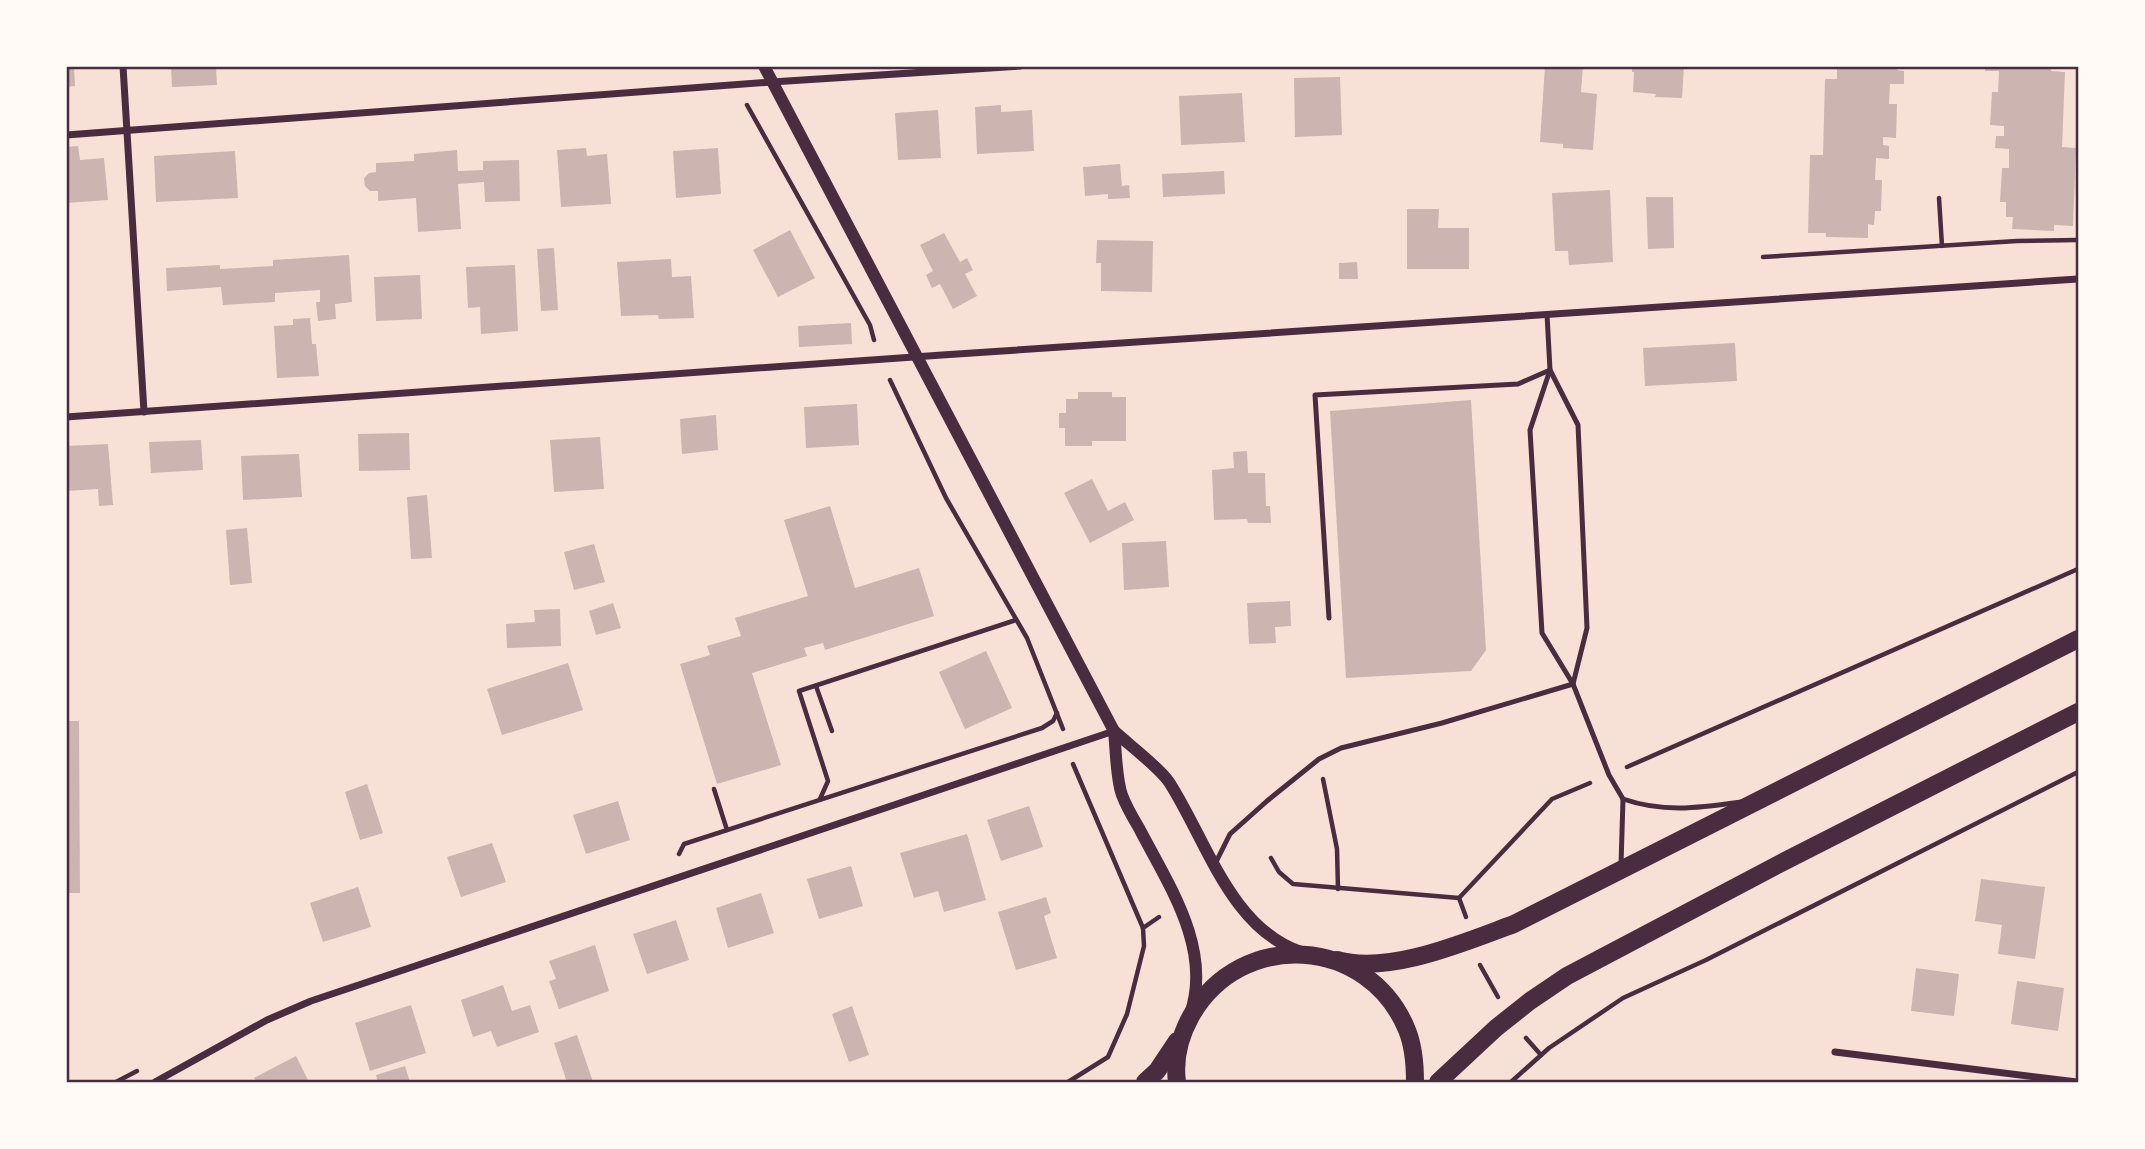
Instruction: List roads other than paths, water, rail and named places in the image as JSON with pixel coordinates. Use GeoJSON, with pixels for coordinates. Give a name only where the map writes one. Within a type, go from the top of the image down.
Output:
{"type":"FeatureCollection","features":[{"type":"Feature","properties":{"kind":"main road"},"geometry":{"type":"LineString","coordinates":[[1145,1083],[1169,1055],[1198,1003],[1216,984],[1237,969],[1260,959],[1286,954],[1312,954],[1366,966],[1386,963],[1471,940],[1514,924],[2078,639]]}},
{"type":"Feature","properties":{"kind":"main road"},"geometry":{"type":"LineString","coordinates":[[1438,1083],[1496,1028],[1567,976],[2078,712]]}},
{"type":"Feature","properties":{"kind":"main road"},"geometry":{"type":"LineString","coordinates":[[1337,960],[1360,972],[1381,988],[1397,1009],[1408,1032],[1415,1057],[1415,1083]]}},
{"type":"Feature","properties":{"kind":"main road"},"geometry":{"type":"LineString","coordinates":[[1177,1083],[1178,1050],[1184,1029]]}},
{"type":"Feature","properties":{"kind":"street"},"geometry":{"type":"LineString","coordinates":[[123,66],[144,412]]}},
{"type":"Feature","properties":{"kind":"street"},"geometry":{"type":"LineString","coordinates":[[764,66],[1114,731],[1167,780],[1214,865],[1241,905],[1268,935],[1289,947],[1312,954]]}},
{"type":"Feature","properties":{"kind":"street"},"geometry":{"type":"LineString","coordinates":[[66,135],[1020,66]]}},
{"type":"Feature","properties":{"kind":"street"},"geometry":{"type":"LineString","coordinates":[[66,417],[2078,279]]}},
{"type":"Feature","properties":{"kind":"street"},"geometry":{"type":"LineString","coordinates":[[1114,731],[1121,794],[1175,897],[1192,942],[1195,992],[1184,1029]]}},
{"type":"Feature","properties":{"kind":"street"},"geometry":{"type":"LineString","coordinates":[[155,1083],[267,1020],[311,1001],[1114,731]]}},
{"type":"Feature","properties":{"kind":"street"},"geometry":{"type":"LineString","coordinates":[[1835,1052],[2077,1083]]}},
{"type":"Feature","properties":{"kind":"lane"},"geometry":{"type":"LineString","coordinates":[[1547,314],[1550,370],[1530,430],[1542,633],[1573,684],[1609,775],[1623,799],[1623,853],[1620,870]]}},
{"type":"Feature","properties":{"kind":"lane"},"geometry":{"type":"LineString","coordinates":[[1329,618],[1315,395],[1518,384],[1550,370]]}},
{"type":"Feature","properties":{"kind":"lane"},"geometry":{"type":"LineString","coordinates":[[1550,370],[1578,425],[1587,628],[1573,684]]}},
{"type":"Feature","properties":{"kind":"lane"},"geometry":{"type":"LineString","coordinates":[[1214,865],[1230,834],[1319,759],[1341,748],[1443,723],[1573,684]]}},
{"type":"Feature","properties":{"kind":"lane"},"geometry":{"type":"LineString","coordinates":[[1623,799],[1664,809],[1688,809],[1759,800]]}}]}
